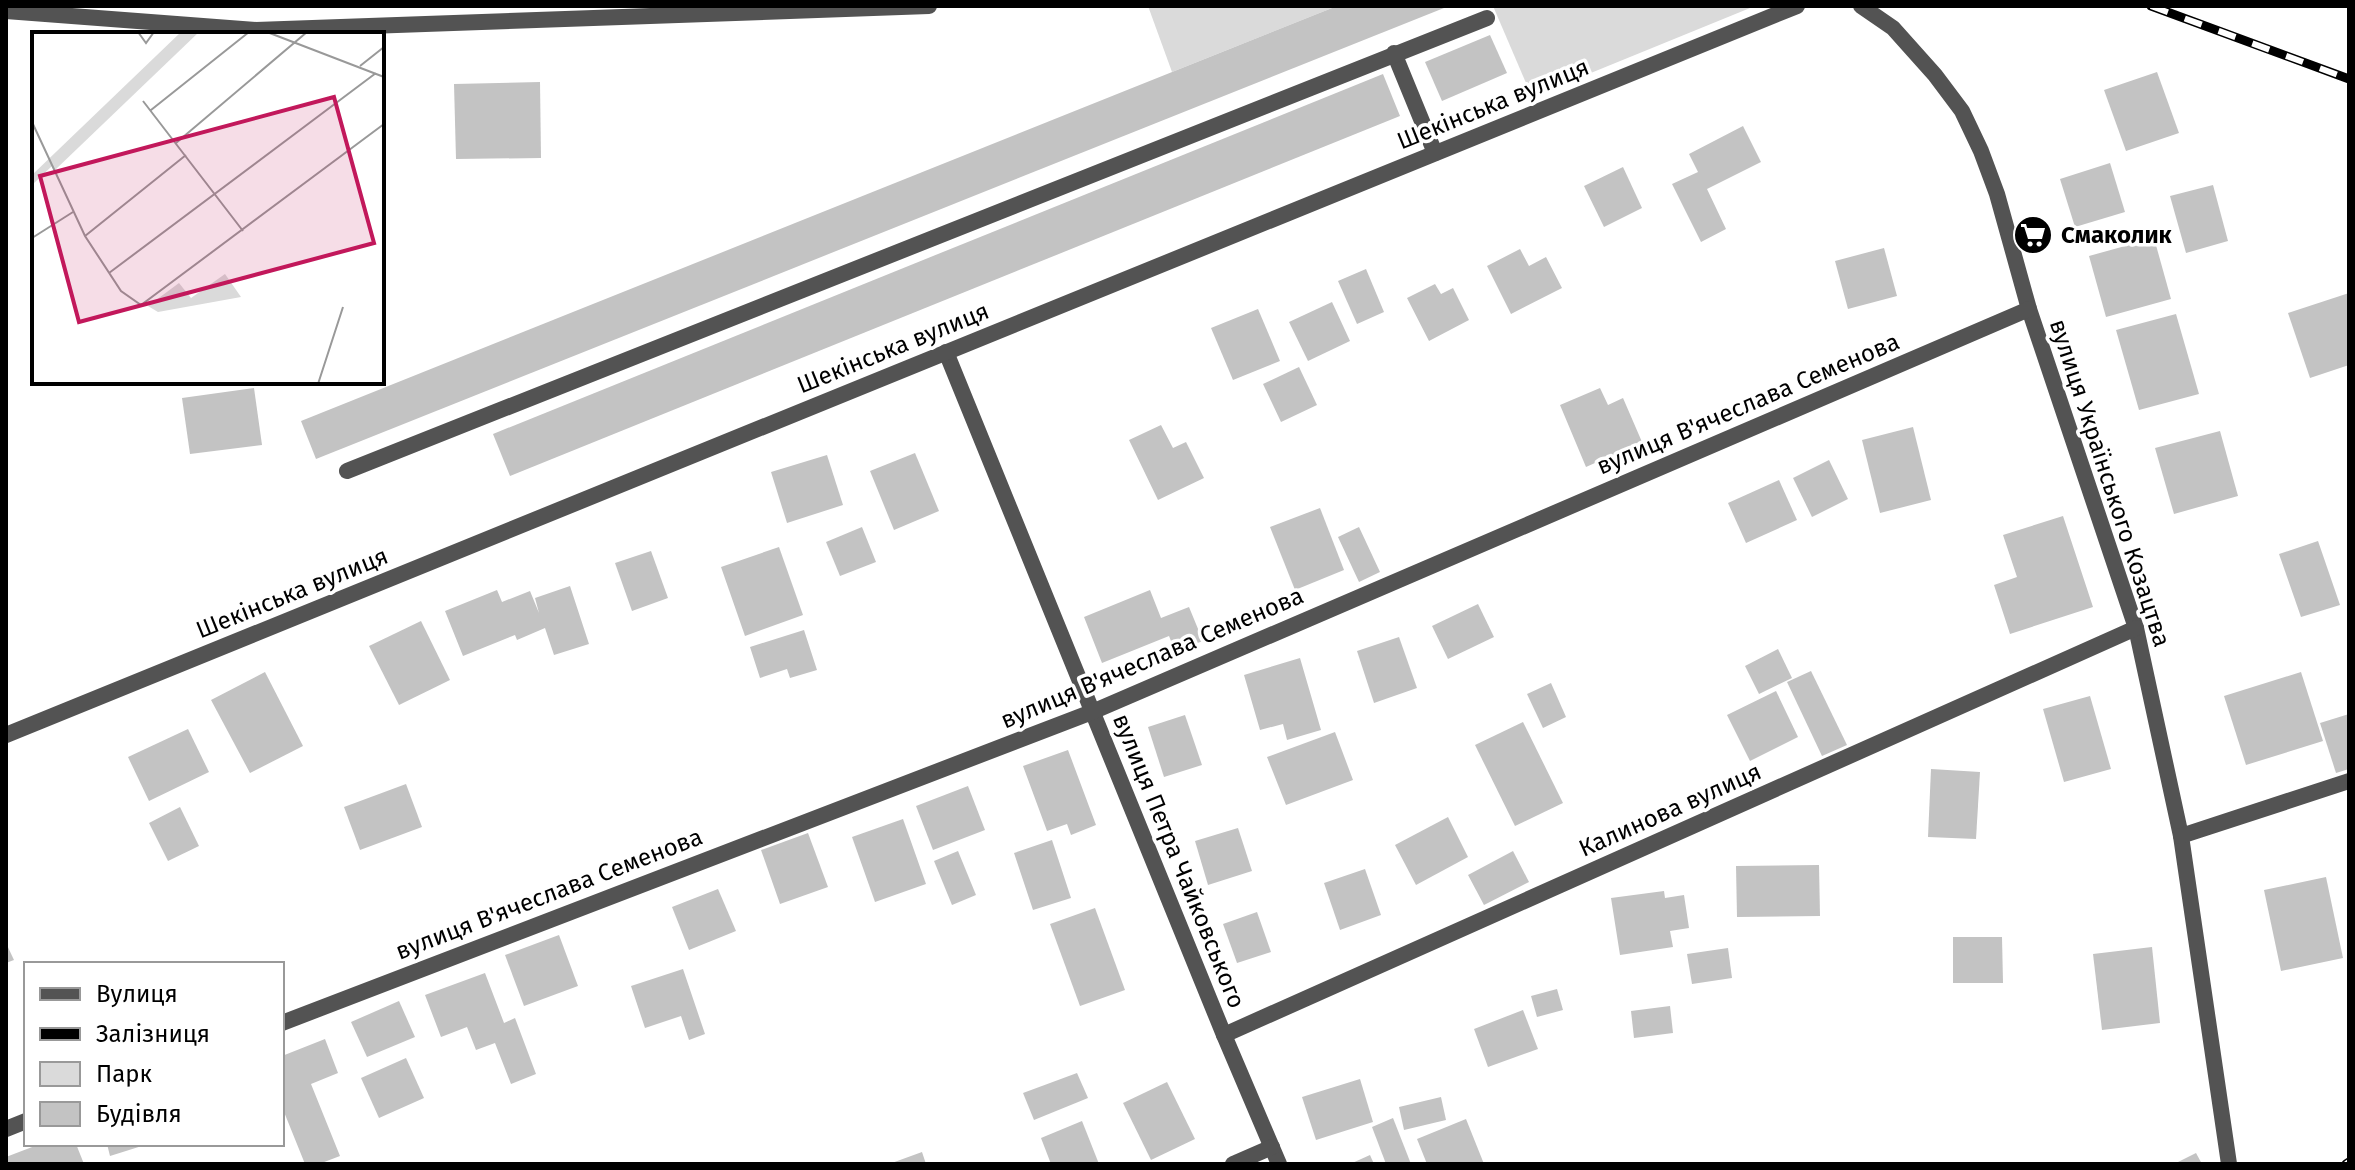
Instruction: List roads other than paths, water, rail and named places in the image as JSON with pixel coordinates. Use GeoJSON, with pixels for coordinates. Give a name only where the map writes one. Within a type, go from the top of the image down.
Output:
{"type":"FeatureCollection","features":[{"type":"Feature","properties":{"kind":"street"},"geometry":{"type":"LineString","coordinates":[[6,11],[256,30],[929,6]]}},
{"type":"Feature","properties":{"kind":"street","name":"Шекінська вулиця"},"geometry":{"type":"LineString","coordinates":[[6,735],[1797,6]]}},
{"type":"Feature","properties":{"kind":"street","name":"вулиця Українського Козацтва"},"geometry":{"type":"LineString","coordinates":[[1861,6],[1893,28],[1962,111],[1997,194],[2029,309],[2136,628],[2181,836],[2229,1164]]}},
{"type":"Feature","properties":{"kind":"street"},"geometry":{"type":"LineString","coordinates":[[347,471],[1487,18]]}},
{"type":"Feature","properties":{"kind":"street"},"geometry":{"type":"LineString","coordinates":[[1394,53],[1435,153]]}},
{"type":"Feature","properties":{"kind":"street","name":"вулиця В'ячеслава Семенова"},"geometry":{"type":"LineString","coordinates":[[284,1022],[1092,712],[2029,309]]}},
{"type":"Feature","properties":{"kind":"street","name":"вулиця Петра Чайковського"},"geometry":{"type":"LineString","coordinates":[[946,352],[1279,1164]]}},
{"type":"Feature","properties":{"kind":"street","name":"Калинова вулиця"},"geometry":{"type":"LineString","coordinates":[[1224,1035],[2136,628]]}},
{"type":"Feature","properties":{"kind":"street"},"geometry":{"type":"LineString","coordinates":[[2181,836],[2349,781]]}},
{"type":"Feature","properties":{"kind":"street"},"geometry":{"type":"LineString","coordinates":[[1233,1164],[1272,1147]]}},
{"type":"Feature","properties":{"kind":"railway"},"geometry":{"type":"LineString","coordinates":[[2151,6],[2349,79]]}},
{"type":"Feature","properties":{"kind":"place","name":"Смаколик"},"geometry":{"type":"Point","coordinates":[2033,235]}}]}
